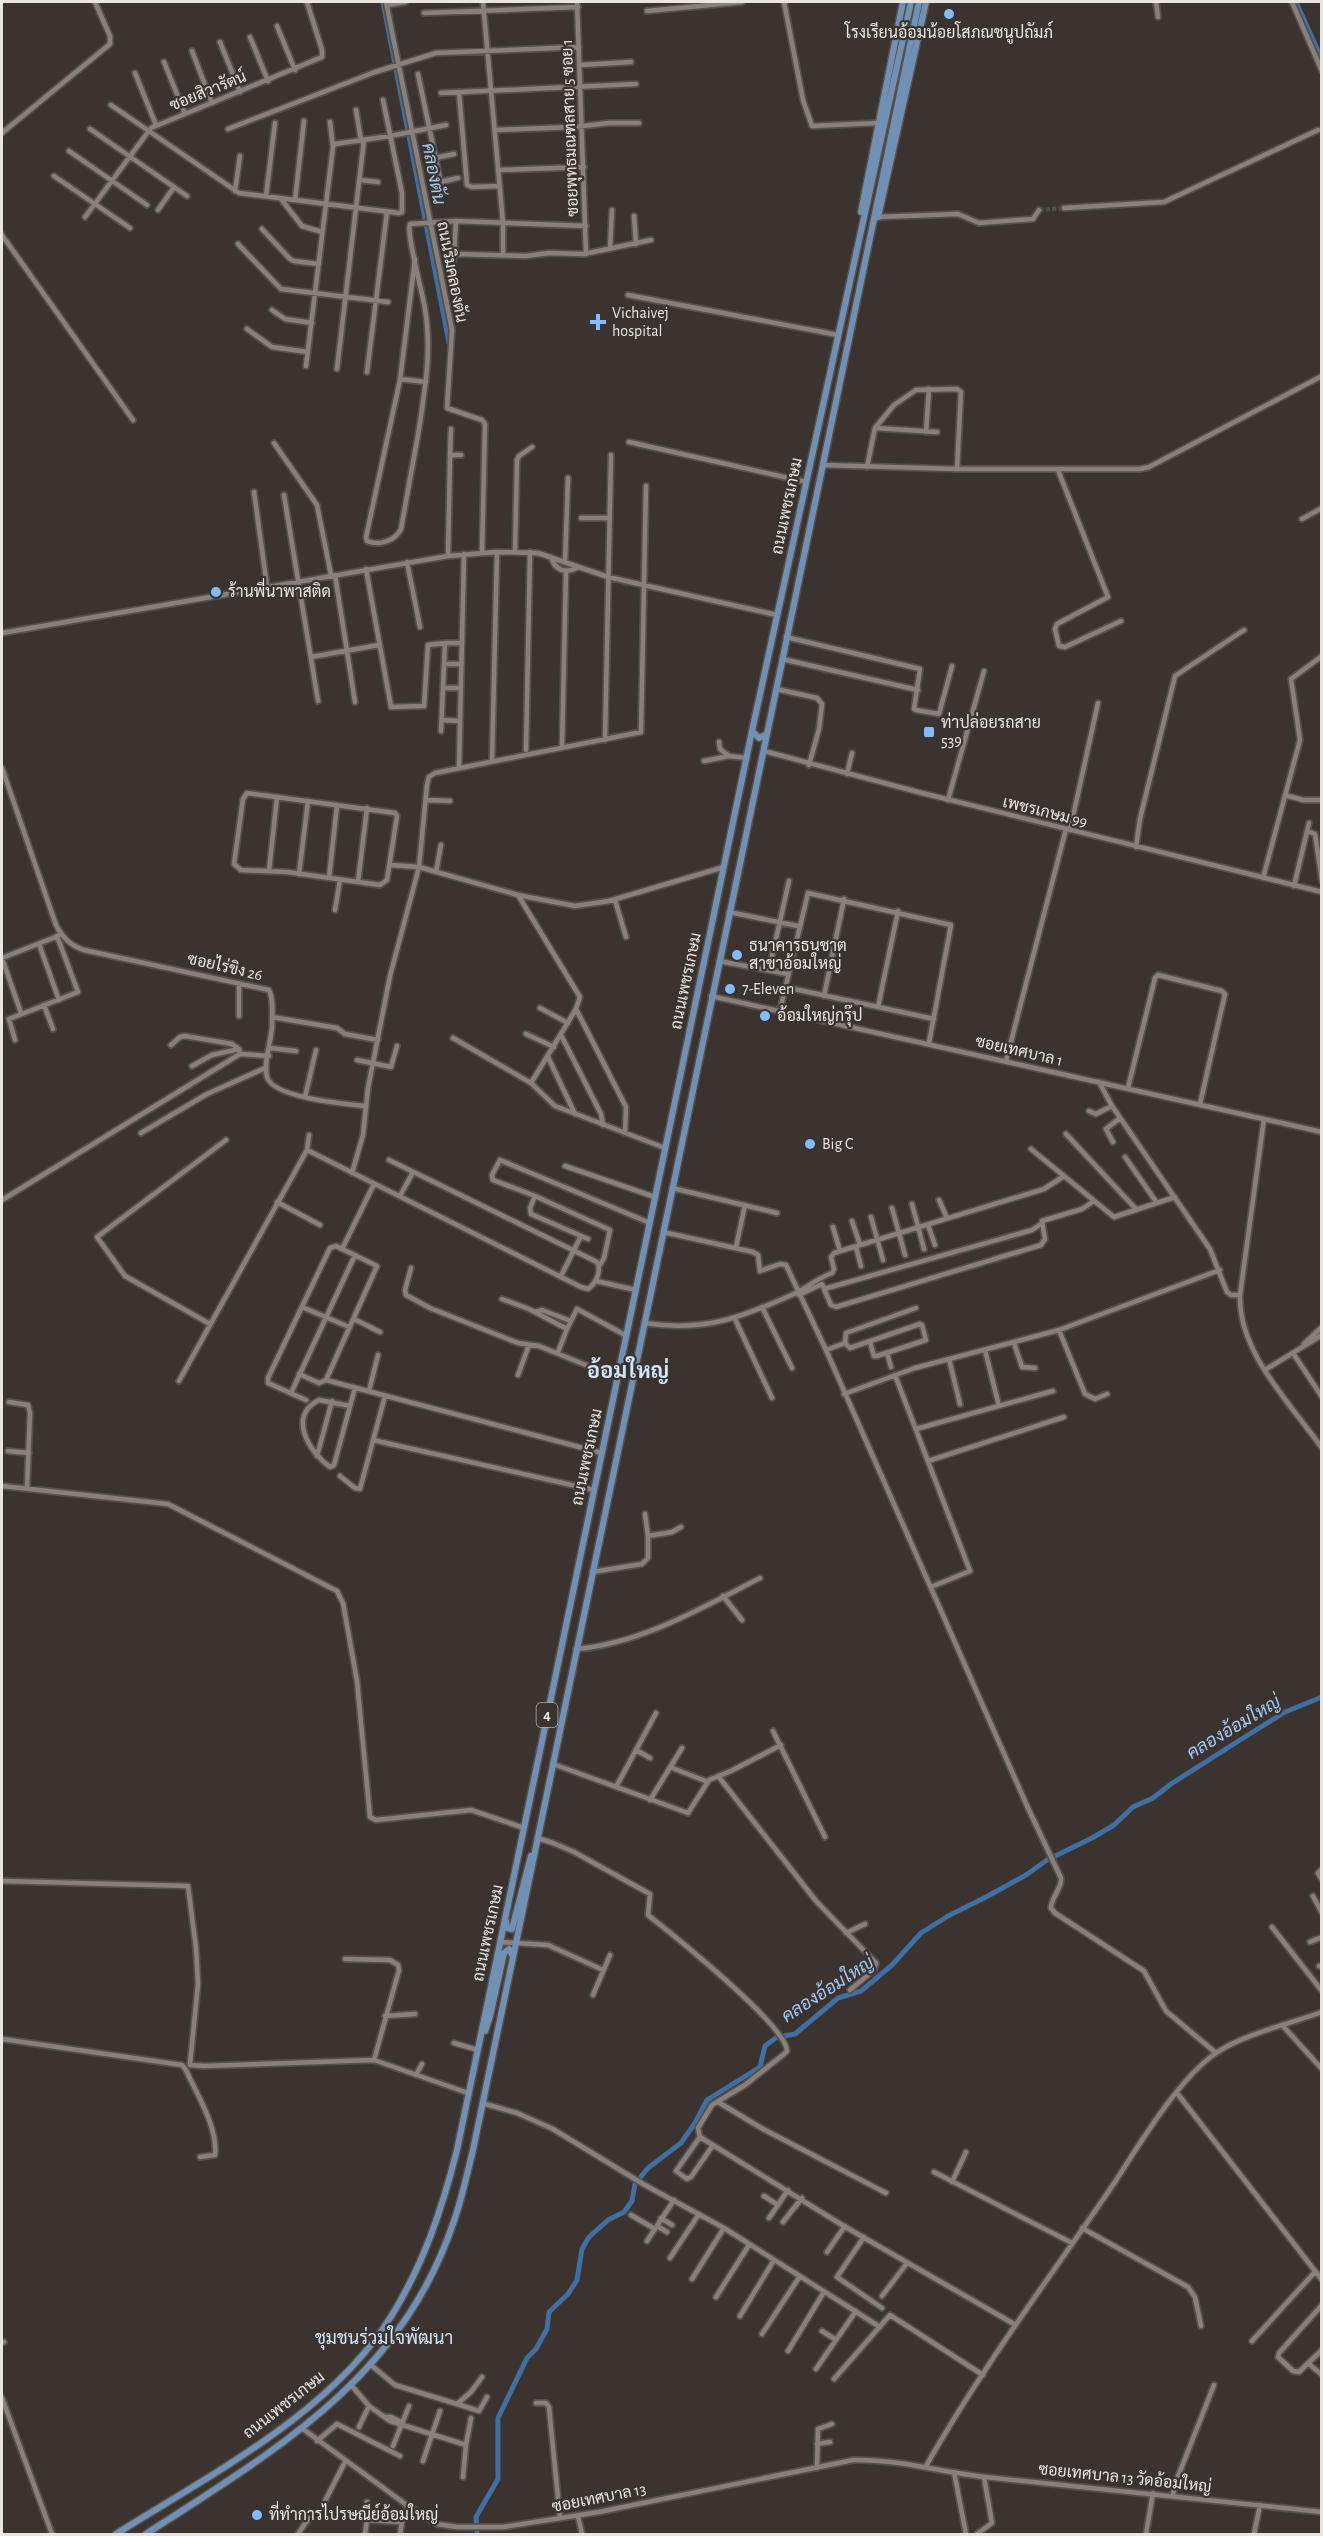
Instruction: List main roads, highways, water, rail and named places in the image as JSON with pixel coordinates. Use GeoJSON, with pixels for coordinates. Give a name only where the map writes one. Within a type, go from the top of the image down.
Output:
{"type":"FeatureCollection","features":[{"type":"Feature","properties":{"kind":"main road","name":"ถนนเพชรเกษม"},"geometry":{"type":"LineString","coordinates":[[857,249],[865,185],[903,2]]}},
{"type":"Feature","properties":{"kind":"main road","name":"ถนนเพชรเกษม"},"geometry":{"type":"LineString","coordinates":[[116,2535],[291,2420],[328,2389],[369,2346],[391,2316],[429,2243],[448,2187],[752,731],[911,2]]}},
{"type":"Feature","properties":{"kind":"main road","name":"ถนนเพชรเกษม"},"geometry":{"type":"LineString","coordinates":[[146,2535],[303,2429],[352,2386],[371,2365],[413,2307],[445,2245],[462,2193],[516,1944],[718,961],[764,751],[919,2]]}},
{"type":"Feature","properties":{"kind":"main road","name":"ถนนเพชรเกษม"},"geometry":{"type":"LineString","coordinates":[[863,267],[878,217],[926,2]]}},
{"type":"Feature","properties":{"kind":"main road"},"geometry":{"type":"LineString","coordinates":[[752,731],[759,738],[767,734]]}},
{"type":"Feature","properties":{"kind":"main road"},"geometry":{"type":"LineString","coordinates":[[750,742],[764,751]]}},
{"type":"Feature","properties":{"kind":"main road"},"geometry":{"type":"LineString","coordinates":[[506,1917],[507,1928],[512,1929],[526,1869],[535,1848]]}},
{"type":"Feature","properties":{"kind":"main road"},"geometry":{"type":"LineString","coordinates":[[480,2039],[490,2016],[506,1949],[511,1951],[513,1958]]}},
{"type":"Feature","properties":{"kind":"waterway","name":"คลองตัน"},"geometry":{"type":"LineString","coordinates":[[383,2],[449,343]]}},
{"type":"Feature","properties":{"kind":"waterway"},"geometry":{"type":"LineString","coordinates":[[1296,2],[1322,60]]}},
{"type":"Feature","properties":{"kind":"waterway","name":"คลองอ้อมใหญ่"},"geometry":{"type":"LineString","coordinates":[[477,2534],[476,2517],[498,2479],[498,2418],[527,2358],[536,2349],[547,2329],[549,2312],[568,2294],[577,2280],[582,2249],[589,2237],[608,2220],[624,2212],[632,2201],[635,2184],[648,2168],[681,2143],[707,2100],[760,2067],[765,2046],[777,2037],[795,2034],[838,1998],[861,1991],[892,1965],[921,1933],[948,1916],[1026,1875],[1047,1860],[1114,1825],[1133,1807],[1153,1798],[1171,1784],[1285,1712],[1322,1697]]}},
{"type":"Feature","properties":{"kind":"tunnel"},"geometry":{"type":"LineString","coordinates":[[1039,210],[1064,208]]}},
{"type":"Feature","properties":{"kind":"place","name":"โรงเรียนอ้อมน้อยโสภณชนูปถัมภ์"},"geometry":{"type":"Point","coordinates":[949,14]}},
{"type":"Feature","properties":{"kind":"place","name":"Vichaivej hospital"},"geometry":{"type":"Point","coordinates":[598,322]}},
{"type":"Feature","properties":{"kind":"place","name":"ร้านพี่นาพาสติด"},"geometry":{"type":"Point","coordinates":[216,592]}},
{"type":"Feature","properties":{"kind":"place","name":"ท่าปล่อยรถสาย 539"},"geometry":{"type":"Point","coordinates":[929,732]}},
{"type":"Feature","properties":{"kind":"place","name":"ธนาคารธนชาต สาขาอ้อมใหญ่"},"geometry":{"type":"Point","coordinates":[737,955]}},
{"type":"Feature","properties":{"kind":"place","name":"7-Eleven"},"geometry":{"type":"Point","coordinates":[730,989]}},
{"type":"Feature","properties":{"kind":"place","name":"อ้อมใหญ่กรุ๊ป"},"geometry":{"type":"Point","coordinates":[765,1016]}},
{"type":"Feature","properties":{"kind":"place","name":"Big C"},"geometry":{"type":"Point","coordinates":[810,1144]}},
{"type":"Feature","properties":{"kind":"place","name":"ที่ทำการไปรษณีย์อ้อมใหญ่"},"geometry":{"type":"Point","coordinates":[257,2515]}},
{"type":"Feature","properties":{"kind":"district","name":"อ้อมใหญ่"},"geometry":{"type":"Point","coordinates":[628,1371]}},
{"type":"Feature","properties":{"kind":"district","name":"ชุมชนร่วมใจพัฒนา"},"geometry":{"type":"Point","coordinates":[384,2339]}}]}
